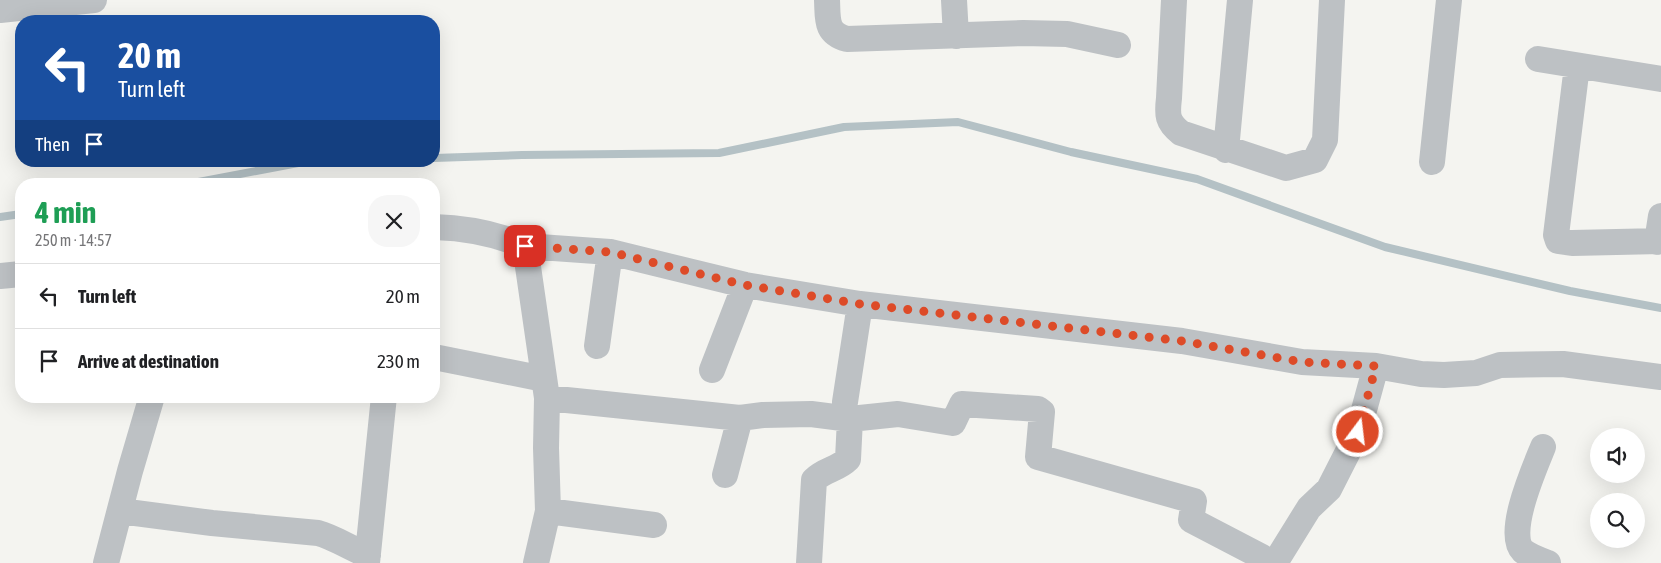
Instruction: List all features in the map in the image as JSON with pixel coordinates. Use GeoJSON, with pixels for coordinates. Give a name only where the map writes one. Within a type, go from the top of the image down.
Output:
{"type":"FeatureCollection","features":[{"type":"Feature","properties":{"kind":"street"},"geometry":{"type":"LineString","coordinates":[[0,10],[94,0]]}},
{"type":"Feature","properties":{"kind":"street"},"geometry":{"type":"LineString","coordinates":[[827,0],[828,22],[831,31],[838,37],[847,39],[1067,34],[1118,45]]}},
{"type":"Feature","properties":{"kind":"street"},"geometry":{"type":"LineString","coordinates":[[954,0],[956,36]]}},
{"type":"Feature","properties":{"kind":"street"},"geometry":{"type":"LineString","coordinates":[[1174,0],[1168,112],[1171,126],[1181,134],[1286,168],[1315,160],[1325,140],[1332,0]]}},
{"type":"Feature","properties":{"kind":"street"},"geometry":{"type":"LineString","coordinates":[[1226,150],[1240,0]]}},
{"type":"Feature","properties":{"kind":"street"},"geometry":{"type":"LineString","coordinates":[[1432,162],[1449,0]]}},
{"type":"Feature","properties":{"kind":"street"},"geometry":{"type":"LineString","coordinates":[[1538,59],[1661,79]]}},
{"type":"Feature","properties":{"kind":"street"},"geometry":{"type":"LineString","coordinates":[[1577,66],[1556,235],[1558,241],[1572,244],[1659,241],[1661,216]]}},
{"type":"Feature","properties":{"kind":"street"},"geometry":{"type":"LineString","coordinates":[[440,227],[481,231],[506,237],[525,246],[610,252],[745,285],[860,304],[1182,341],[1302,362],[1376,366],[1421,374],[1444,375],[1476,374],[1500,364],[1562,364],[1661,377]]}},
{"type":"Feature","properties":{"kind":"street"},"geometry":{"type":"LineString","coordinates":[[525,246],[545,389],[548,511],[536,563]]}},
{"type":"Feature","properties":{"kind":"street"},"geometry":{"type":"LineString","coordinates":[[597,346],[610,252]]}},
{"type":"Feature","properties":{"kind":"street"},"geometry":{"type":"LineString","coordinates":[[0,276],[15,275]]}},
{"type":"Feature","properties":{"kind":"street"},"geometry":{"type":"LineString","coordinates":[[712,370],[745,285]]}},
{"type":"Feature","properties":{"kind":"street"},"geometry":{"type":"LineString","coordinates":[[809,563],[814,480],[821,473],[840,467],[848,459],[848,410],[860,304]]}},
{"type":"Feature","properties":{"kind":"street"},"geometry":{"type":"LineString","coordinates":[[440,359],[545,389],[740,418],[848,410],[898,414],[953,423],[962,404],[1038,409],[1042,412],[1038,457],[1194,501],[1191,520],[1269,560],[1309,508],[1329,489],[1358,432],[1376,366]]}},
{"type":"Feature","properties":{"kind":"street"},"geometry":{"type":"LineString","coordinates":[[106,563],[150,403]]}},
{"type":"Feature","properties":{"kind":"street"},"geometry":{"type":"LineString","coordinates":[[120,511],[318,534],[332,537],[368,559],[383,403]]}},
{"type":"Feature","properties":{"kind":"street"},"geometry":{"type":"LineString","coordinates":[[725,476],[740,418]]}},
{"type":"Feature","properties":{"kind":"street"},"geometry":{"type":"LineString","coordinates":[[1543,447],[1517,523],[1520,546],[1524,552],[1548,563]]}},
{"type":"Feature","properties":{"kind":"street"},"geometry":{"type":"LineString","coordinates":[[548,511],[654,525]]}},
{"type":"Feature","properties":{"kind":"waterway"},"geometry":{"type":"LineString","coordinates":[[440,158],[719,153],[844,127],[958,122],[1071,152],[1197,179],[1385,247],[1570,291],[1661,308]]}},
{"type":"Feature","properties":{"kind":"waterway"},"geometry":{"type":"LineString","coordinates":[[219,178],[277,167]]}},
{"type":"Feature","properties":{"kind":"waterway"},"geometry":{"type":"LineString","coordinates":[[0,217],[15,215]]}},
{"type":"Feature","properties":{"kind":"route"},"geometry":{"type":"LineString","coordinates":[[525,246],[610,252],[745,285],[860,304],[1182,341],[1302,362],[1376,366],[1358,432]]}}]}
